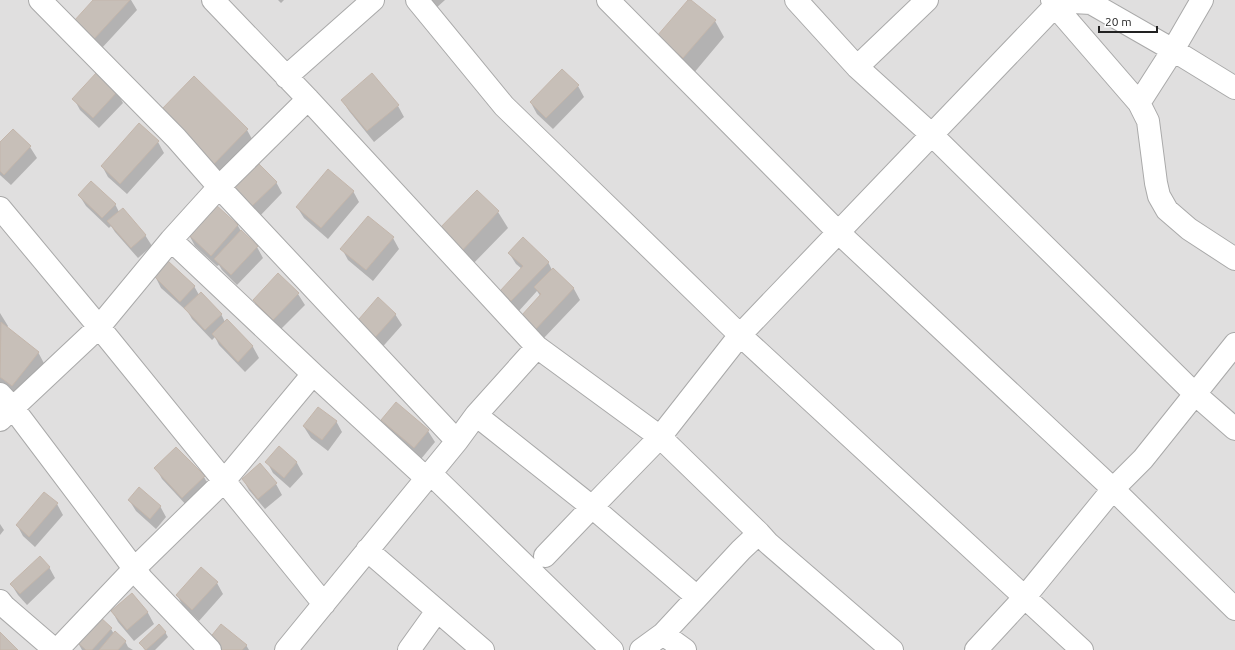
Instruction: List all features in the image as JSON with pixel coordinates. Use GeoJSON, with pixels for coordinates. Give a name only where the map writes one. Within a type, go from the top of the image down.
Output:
{"type":"FeatureCollection","features":[{"type":"Feature","properties":{"kind":"street"},"geometry":{"type":"LineString","coordinates":[[40,0],[176,138],[219,187],[457,440]]}},
{"type":"Feature","properties":{"kind":"street"},"geometry":{"type":"LineString","coordinates":[[213,0],[308,99],[537,347],[660,437],[760,533],[768,544],[892,650]]}},
{"type":"Feature","properties":{"kind":"street"},"geometry":{"type":"LineString","coordinates":[[286,77],[372,0]]}},
{"type":"Feature","properties":{"kind":"street"},"geometry":{"type":"LineString","coordinates":[[417,0],[504,106],[740,335],[1082,650]]}},
{"type":"Feature","properties":{"kind":"street"},"geometry":{"type":"LineString","coordinates":[[608,0],[839,233],[1113,489],[1235,609]]}},
{"type":"Feature","properties":{"kind":"street"},"geometry":{"type":"LineString","coordinates":[[796,0],[857,67],[932,135],[1195,394],[1235,429]]}},
{"type":"Feature","properties":{"kind":"street"},"geometry":{"type":"LineString","coordinates":[[857,67],[927,0]]}},
{"type":"Feature","properties":{"kind":"street"},"geometry":{"type":"LineString","coordinates":[[1139,103],[1174,50],[1202,0]]}},
{"type":"Feature","properties":{"kind":"street"},"geometry":{"type":"LineString","coordinates":[[1053,3],[1139,103],[1148,121],[1159,196],[1167,210],[1189,229],[1235,259]]}},
{"type":"Feature","properties":{"kind":"street"},"geometry":{"type":"LineString","coordinates":[[545,556],[660,437],[740,335],[932,135],[1053,3],[1091,3],[1174,50],[1235,88]]}},
{"type":"Feature","properties":{"kind":"street"},"geometry":{"type":"LineString","coordinates":[[210,650],[142,579],[4,408],[99,326],[171,240],[219,187],[308,99]]}},
{"type":"Feature","properties":{"kind":"street"},"geometry":{"type":"LineString","coordinates":[[0,208],[99,326],[324,604]]}},
{"type":"Feature","properties":{"kind":"street"},"geometry":{"type":"LineString","coordinates":[[171,240],[313,374],[428,476],[612,650]]}},
{"type":"Feature","properties":{"kind":"street"},"geometry":{"type":"LineString","coordinates":[[976,650],[1024,598],[1113,489],[1144,459],[1235,344]]}},
{"type":"Feature","properties":{"kind":"street"},"geometry":{"type":"LineString","coordinates":[[286,650],[476,415],[537,347]]}},
{"type":"Feature","properties":{"kind":"street"},"geometry":{"type":"LineString","coordinates":[[1,606],[56,650],[134,568],[224,481],[313,374]]}},
{"type":"Feature","properties":{"kind":"street"},"geometry":{"type":"LineString","coordinates":[[476,415],[592,507],[698,597]]}},
{"type":"Feature","properties":{"kind":"street"},"geometry":{"type":"LineString","coordinates":[[641,650],[663,634],[741,550],[760,533]]}},
{"type":"Feature","properties":{"kind":"street"},"geometry":{"type":"LineString","coordinates":[[367,550],[483,650]]}},
{"type":"Feature","properties":{"kind":"street"},"geometry":{"type":"LineString","coordinates":[[409,650],[438,611]]}},
{"type":"Feature","properties":{"kind":"street"},"geometry":{"type":"LineString","coordinates":[[663,634],[685,650]]}},
{"type":"Feature","properties":{"kind":"shaded area"},"geometry":{"type":"Polygon","coordinates":[[[0,0],[1235,0],[1235,650],[0,650],[0,0]]]}},
{"type":"Feature","properties":{"kind":"building"},"geometry":{"type":"Polygon","coordinates":[[[93,0],[130,0],[94,39],[74,21],[93,0]]]}},
{"type":"Feature","properties":{"kind":"building"},"geometry":{"type":"Polygon","coordinates":[[[688,0],[691,0],[716,20],[683,58],[657,36],[688,0]]]}},
{"type":"Feature","properties":{"kind":"building"},"geometry":{"type":"Polygon","coordinates":[[[562,69],[579,85],[546,118],[530,102],[562,69]]]}},
{"type":"Feature","properties":{"kind":"building"},"geometry":{"type":"Polygon","coordinates":[[[97,72],[118,91],[93,118],[72,99],[97,72]]]}},
{"type":"Feature","properties":{"kind":"building"},"geometry":{"type":"Polygon","coordinates":[[[372,73],[399,105],[367,131],[341,100],[372,73]]]}},
{"type":"Feature","properties":{"kind":"building"},"geometry":{"type":"Polygon","coordinates":[[[194,76],[248,129],[213,165],[160,111],[194,76]]]}},
{"type":"Feature","properties":{"kind":"building"},"geometry":{"type":"Polygon","coordinates":[[[139,123],[159,141],[120,184],[101,166],[139,123]]]}},
{"type":"Feature","properties":{"kind":"building"},"geometry":{"type":"Polygon","coordinates":[[[13,129],[31,146],[4,175],[0,171],[0,142],[13,129]]]}},
{"type":"Feature","properties":{"kind":"building"},"geometry":{"type":"Polygon","coordinates":[[[259,164],[277,182],[250,208],[232,190],[259,164]]]}},
{"type":"Feature","properties":{"kind":"building"},"geometry":{"type":"Polygon","coordinates":[[[328,169],[354,191],[321,228],[296,207],[328,169]]]}},
{"type":"Feature","properties":{"kind":"building"},"geometry":{"type":"Polygon","coordinates":[[[91,181],[116,204],[102,218],[78,195],[91,181]]]}},
{"type":"Feature","properties":{"kind":"building"},"geometry":{"type":"Polygon","coordinates":[[[477,190],[499,211],[459,254],[436,232],[477,190]]]}},
{"type":"Feature","properties":{"kind":"building"},"geometry":{"type":"Polygon","coordinates":[[[215,204],[238,225],[211,256],[188,234],[215,204]]]}},
{"type":"Feature","properties":{"kind":"building"},"geometry":{"type":"Polygon","coordinates":[[[123,208],[146,235],[131,248],[107,221],[123,208]]]}},
{"type":"Feature","properties":{"kind":"building"},"geometry":{"type":"Polygon","coordinates":[[[368,216],[394,237],[366,270],[340,249],[368,216]]]}},
{"type":"Feature","properties":{"kind":"building"},"geometry":{"type":"Polygon","coordinates":[[[241,230],[258,246],[231,275],[214,259],[241,230]]]}},
{"type":"Feature","properties":{"kind":"building"},"geometry":{"type":"Polygon","coordinates":[[[523,237],[549,262],[511,301],[500,291],[523,266],[508,253],[523,237]]]}},
{"type":"Feature","properties":{"kind":"building"},"geometry":{"type":"Polygon","coordinates":[[[168,261],[195,286],[180,302],[154,276],[168,261]]]}},
{"type":"Feature","properties":{"kind":"building"},"geometry":{"type":"Polygon","coordinates":[[[553,268],[574,288],[535,330],[521,316],[541,294],[534,287],[553,268]]]}},
{"type":"Feature","properties":{"kind":"building"},"geometry":{"type":"Polygon","coordinates":[[[278,273],[299,293],[273,320],[253,300],[278,273]]]}},
{"type":"Feature","properties":{"kind":"building"},"geometry":{"type":"Polygon","coordinates":[[[201,292],[222,314],[205,330],[184,308],[201,292]]]}},
{"type":"Feature","properties":{"kind":"building"},"geometry":{"type":"Polygon","coordinates":[[[378,297],[396,314],[371,342],[353,326],[378,297]]]}},
{"type":"Feature","properties":{"kind":"building"},"geometry":{"type":"Polygon","coordinates":[[[227,319],[253,346],[238,362],[212,334],[227,319]]]}},
{"type":"Feature","properties":{"kind":"building"},"geometry":{"type":"Polygon","coordinates":[[[1,322],[39,352],[12,386],[0,377],[1,322]]]}},
{"type":"Feature","properties":{"kind":"building"},"geometry":{"type":"Polygon","coordinates":[[[396,402],[429,430],[414,448],[381,420],[396,402]]]}},
{"type":"Feature","properties":{"kind":"building"},"geometry":{"type":"Polygon","coordinates":[[[318,407],[337,421],[322,440],[303,426],[318,407]]]}},
{"type":"Feature","properties":{"kind":"building"},"geometry":{"type":"Polygon","coordinates":[[[279,446],[297,462],[284,478],[265,462],[279,446]]]}},
{"type":"Feature","properties":{"kind":"building"},"geometry":{"type":"Polygon","coordinates":[[[176,447],[205,476],[182,498],[154,468],[176,447]]]}},
{"type":"Feature","properties":{"kind":"building"},"geometry":{"type":"Polygon","coordinates":[[[260,463],[277,483],[258,499],[242,479],[260,463]]]}},
{"type":"Feature","properties":{"kind":"building"},"geometry":{"type":"Polygon","coordinates":[[[139,487],[161,506],[150,519],[128,500],[139,487]]]}},
{"type":"Feature","properties":{"kind":"building"},"geometry":{"type":"Polygon","coordinates":[[[44,492],[58,503],[29,537],[16,525],[44,492]]]}},
{"type":"Feature","properties":{"kind":"building"},"geometry":{"type":"Polygon","coordinates":[[[40,556],[50,567],[20,594],[10,584],[40,556]]]}},
{"type":"Feature","properties":{"kind":"building"},"geometry":{"type":"Polygon","coordinates":[[[201,567],[218,582],[192,610],[176,595],[201,567]]]}},
{"type":"Feature","properties":{"kind":"building"},"geometry":{"type":"Polygon","coordinates":[[[132,593],[148,612],[127,630],[111,611],[132,593]]]}},
{"type":"Feature","properties":{"kind":"building"},"geometry":{"type":"Polygon","coordinates":[[[99,616],[112,628],[92,650],[86,650],[76,641],[99,616]]]}},
{"type":"Feature","properties":{"kind":"building"},"geometry":{"type":"Polygon","coordinates":[[[159,624],[166,632],[146,650],[139,643],[159,624]]]}},
{"type":"Feature","properties":{"kind":"building"},"geometry":{"type":"Polygon","coordinates":[[[221,624],[247,645],[242,650],[220,650],[208,640],[221,624]]]}},
{"type":"Feature","properties":{"kind":"building"},"geometry":{"type":"Polygon","coordinates":[[[115,631],[126,641],[118,650],[99,650],[115,631]]]}},
{"type":"Feature","properties":{"kind":"building"},"geometry":{"type":"Polygon","coordinates":[[[0,632],[18,650],[0,650],[0,632]]]}}]}
